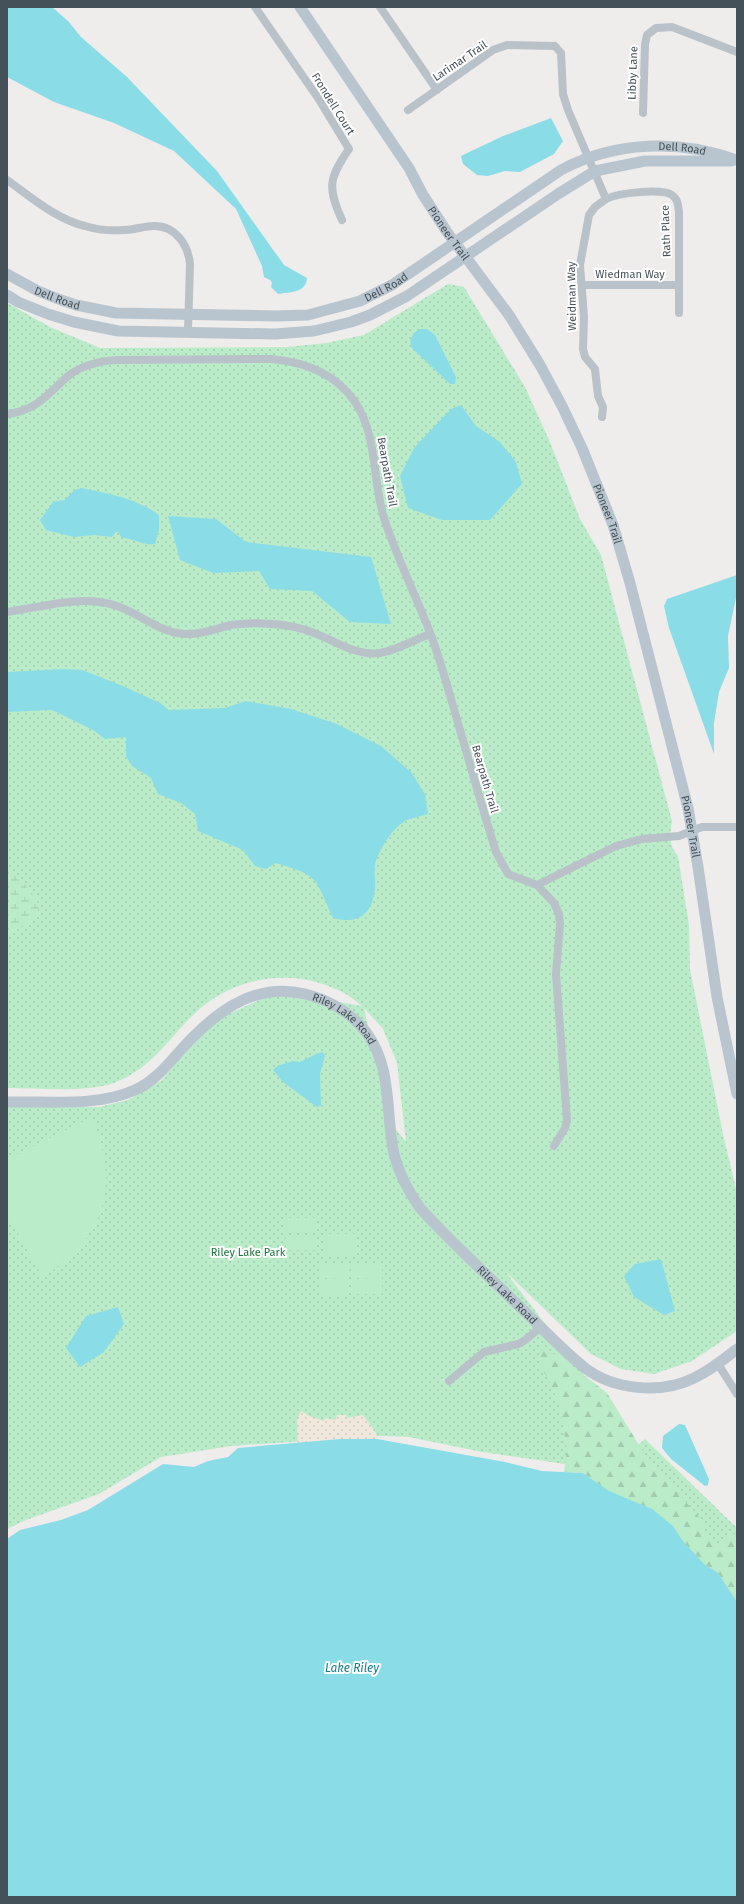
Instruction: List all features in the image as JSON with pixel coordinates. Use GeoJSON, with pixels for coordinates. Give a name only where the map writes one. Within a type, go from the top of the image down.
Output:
{"type":"FeatureCollection","features":[{"type":"Feature","properties":{"kind":"main road","name":"Pioneer Trail"},"geometry":{"type":"LineString","coordinates":[[300,7],[409,168],[423,195],[454,242],[509,316],[540,365],[562,406],[601,492],[617,537],[630,583],[692,831],[717,998],[737,1094]]}},
{"type":"Feature","properties":{"kind":"main road","name":"Dell Road"},"geometry":{"type":"LineString","coordinates":[[7,274],[38,291],[76,305],[116,313],[276,316],[308,315],[360,301],[385,288],[561,170],[589,157],[623,148],[653,146],[717,153],[737,160]]}},
{"type":"Feature","properties":{"kind":"main road","name":"Dell Road"},"geometry":{"type":"LineString","coordinates":[[7,295],[18,302],[48,314],[100,328],[133,332],[295,333],[333,327],[385,309],[407,296],[573,184],[595,171],[645,161],[737,160]]}},
{"type":"Feature","properties":{"kind":"main road","name":"Riley Lake Road"},"geometry":{"type":"LineString","coordinates":[[7,1102],[84,1101],[119,1096],[150,1082],[166,1067],[194,1035],[224,1010],[241,1000],[260,993],[279,991],[299,992],[318,997],[336,1005],[352,1017],[365,1031],[376,1048],[383,1066],[387,1086],[394,1154],[400,1174],[416,1202],[434,1223],[586,1369],[619,1384],[647,1388],[668,1387],[692,1380],[718,1364],[737,1349]]}},
{"type":"Feature","properties":{"kind":"street","name":"Frondell Court"},"geometry":{"type":"LineString","coordinates":[[255,7],[318,98],[349,149],[336,168],[331,184],[333,201],[342,220]]}},
{"type":"Feature","properties":{"kind":"street"},"geometry":{"type":"LineString","coordinates":[[380,7],[437,90]]}},
{"type":"Feature","properties":{"kind":"street","name":"Libby Lane"},"geometry":{"type":"LineString","coordinates":[[643,113],[645,44],[647,35],[656,28],[672,27],[737,52]]}},
{"type":"Feature","properties":{"kind":"street","name":"Larimar Trail"},"geometry":{"type":"LineString","coordinates":[[408,110],[493,50],[507,45],[555,46],[561,53],[563,94],[589,157]]}},
{"type":"Feature","properties":{"kind":"street"},"geometry":{"type":"LineString","coordinates":[[589,157],[606,199]]}},
{"type":"Feature","properties":{"kind":"street"},"geometry":{"type":"LineString","coordinates":[[7,180],[65,219],[84,226],[104,230],[125,230],[156,226],[176,234],[184,243],[189,253],[188,332]]}},
{"type":"Feature","properties":{"kind":"street","name":"Rath Place"},"geometry":{"type":"LineString","coordinates":[[606,199],[625,193],[666,192],[675,197],[678,202],[679,212],[679,312]]}},
{"type":"Feature","properties":{"kind":"street","name":"Weidman Way"},"geometry":{"type":"LineString","coordinates":[[602,417],[603,407],[598,396],[595,369],[585,357],[583,349],[583,285],[580,265],[587,223],[595,207],[606,199]]}},
{"type":"Feature","properties":{"kind":"street","name":"Wiedman Way"},"geometry":{"type":"LineString","coordinates":[[583,285],[678,285]]}},
{"type":"Feature","properties":{"kind":"street","name":"Bearpath Trail"},"geometry":{"type":"LineString","coordinates":[[7,414],[31,408],[45,399],[69,376],[84,367],[100,362],[117,360],[272,359],[290,361],[309,367],[326,375],[341,387],[354,401],[364,417],[370,435],[376,484],[383,515],[401,566],[430,634],[496,852],[508,874],[537,885],[554,902],[559,914],[560,924],[556,974],[567,1120],[565,1128],[554,1146]]}},
{"type":"Feature","properties":{"kind":"street"},"geometry":{"type":"LineString","coordinates":[[7,612],[69,602],[101,602],[116,605],[157,627],[170,632],[198,633],[232,625],[273,624],[314,632],[356,652],[368,653],[380,653],[430,634]]}},
{"type":"Feature","properties":{"kind":"street"},"geometry":{"type":"LineString","coordinates":[[537,885],[616,846],[642,839],[679,836],[702,827],[737,826]]}},
{"type":"Feature","properties":{"kind":"street","name":"Riley Lake Road"},"geometry":{"type":"LineString","coordinates":[[450,1381],[484,1352],[518,1344],[535,1333],[541,1327]]}},
{"type":"Feature","properties":{"kind":"street"},"geometry":{"type":"LineString","coordinates":[[718,1364],[737,1394]]}},
{"type":"Feature","properties":{"kind":"green space","name":"Riley Lake Park"},"geometry":{"type":"Polygon","coordinates":[[[448,284],[464,287],[525,387],[550,442],[580,519],[601,555],[672,821],[670,835],[671,844],[678,856],[689,925],[690,969],[723,1134],[737,1193],[737,1331],[692,1361],[654,1374],[621,1369],[591,1354],[505,1271],[619,1421],[579,1466],[482,1452],[409,1437],[382,1436],[231,1446],[161,1457],[99,1494],[26,1520],[7,1529],[7,1107],[99,1107],[128,1100],[161,1081],[209,1023],[279,991],[362,1006],[343,992],[321,983],[301,979],[281,978],[261,980],[241,985],[223,993],[206,1004],[190,1018],[150,1060],[141,1068],[121,1080],[96,1087],[81,1089],[7,1088],[7,303],[50,327],[100,348],[287,347],[326,343],[364,335],[448,284]],[[364,1008],[390,1122],[406,1142],[397,1063],[383,1029],[364,1008]]]}},
{"type":"Feature","properties":{"kind":"green space"},"geometry":{"type":"Polygon","coordinates":[[[7,869],[31,891],[36,898],[38,912],[34,918],[7,939],[7,869]]]}},
{"type":"Feature","properties":{"kind":"green space"},"geometry":{"type":"Polygon","coordinates":[[[92,1117],[103,1151],[106,1184],[104,1200],[91,1231],[80,1246],[67,1259],[43,1278],[7,1214],[7,1159],[92,1117]]]}},
{"type":"Feature","properties":{"kind":"green space"},"geometry":{"type":"Polygon","coordinates":[[[285,1218],[315,1218],[315,1232],[285,1232],[285,1218]]]}},
{"type":"Feature","properties":{"kind":"green space"},"geometry":{"type":"Polygon","coordinates":[[[323,1234],[357,1234],[357,1255],[323,1255],[323,1234]]]}},
{"type":"Feature","properties":{"kind":"green space"},"geometry":{"type":"Polygon","coordinates":[[[286,1237],[315,1237],[315,1250],[286,1250],[286,1237]]]}},
{"type":"Feature","properties":{"kind":"green space"},"geometry":{"type":"Polygon","coordinates":[[[320,1263],[350,1263],[349,1279],[320,1278],[320,1263]]]}},
{"type":"Feature","properties":{"kind":"green space"},"geometry":{"type":"Polygon","coordinates":[[[352,1263],[382,1263],[382,1279],[352,1278],[352,1263]]]}},
{"type":"Feature","properties":{"kind":"green space"},"geometry":{"type":"Polygon","coordinates":[[[320,1279],[349,1279],[349,1295],[319,1295],[320,1279]]]}},
{"type":"Feature","properties":{"kind":"green space"},"geometry":{"type":"Polygon","coordinates":[[[352,1279],[382,1279],[382,1294],[352,1294],[352,1279]]]}},
{"type":"Feature","properties":{"kind":"green space"},"geometry":{"type":"Polygon","coordinates":[[[542,1347],[567,1362],[607,1393],[647,1458],[700,1518],[706,1533],[718,1548],[728,1537],[737,1533],[737,1602],[718,1573],[704,1564],[682,1540],[673,1526],[652,1509],[609,1491],[583,1473],[564,1472],[567,1450],[559,1403],[548,1378],[540,1367],[542,1347]]]}},
{"type":"Feature","properties":{"kind":"green space"},"geometry":{"type":"Polygon","coordinates":[[[645,1439],[737,1528],[737,1614],[596,1483],[645,1439]]]}},
{"type":"Feature","properties":{"kind":"sand"},"geometry":{"type":"Polygon","coordinates":[[[301,1411],[309,1416],[324,1421],[325,1418],[336,1420],[337,1415],[346,1415],[347,1418],[363,1415],[376,1433],[377,1439],[340,1439],[298,1443],[297,1420],[301,1411]]]}},
{"type":"Feature","properties":{"kind":"water"},"geometry":{"type":"Polygon","coordinates":[[[7,7],[52,7],[68,21],[81,37],[127,77],[217,171],[284,265],[307,278],[304,287],[297,291],[278,294],[271,287],[272,283],[264,277],[262,266],[236,209],[174,151],[114,123],[54,102],[7,77],[7,7]]]}},
{"type":"Feature","properties":{"kind":"water"},"geometry":{"type":"Polygon","coordinates":[[[551,118],[563,141],[554,154],[520,172],[505,171],[488,176],[477,175],[463,164],[461,156],[503,136],[551,118]]]}},
{"type":"Feature","properties":{"kind":"water"},"geometry":{"type":"Polygon","coordinates":[[[419,329],[427,329],[435,335],[456,377],[455,384],[450,384],[412,348],[410,342],[411,338],[419,329]]]}},
{"type":"Feature","properties":{"kind":"water"},"geometry":{"type":"Polygon","coordinates":[[[461,405],[476,426],[500,442],[516,462],[522,484],[490,520],[442,520],[408,508],[400,476],[414,448],[451,409],[461,405]]]}},
{"type":"Feature","properties":{"kind":"water"},"geometry":{"type":"Polygon","coordinates":[[[81,488],[132,501],[151,509],[159,515],[159,530],[155,544],[146,544],[122,538],[118,532],[116,532],[112,537],[94,535],[74,537],[46,530],[40,520],[53,502],[64,500],[75,490],[81,488]]]}},
{"type":"Feature","properties":{"kind":"water"},"geometry":{"type":"Polygon","coordinates":[[[168,516],[216,519],[246,542],[371,557],[391,624],[350,622],[312,591],[270,589],[259,571],[213,573],[180,560],[168,516]]]}},
{"type":"Feature","properties":{"kind":"water"},"geometry":{"type":"Polygon","coordinates":[[[737,575],[737,593],[728,636],[729,668],[719,692],[714,723],[714,754],[669,628],[664,606],[667,599],[737,575]]]}},
{"type":"Feature","properties":{"kind":"water"},"geometry":{"type":"Polygon","coordinates":[[[63,669],[82,670],[123,686],[160,703],[169,710],[225,708],[246,701],[291,709],[337,724],[381,746],[411,772],[425,794],[428,814],[402,823],[392,832],[384,844],[375,864],[375,889],[371,905],[363,916],[350,920],[333,918],[316,882],[305,873],[276,863],[266,869],[255,866],[243,850],[198,831],[195,814],[181,803],[158,794],[151,778],[132,766],[126,756],[126,737],[105,739],[93,730],[52,710],[7,712],[7,672],[63,669]]]}},
{"type":"Feature","properties":{"kind":"water"},"geometry":{"type":"Polygon","coordinates":[[[323,1052],[325,1056],[320,1074],[321,1105],[317,1107],[283,1082],[273,1070],[277,1066],[293,1061],[300,1062],[323,1052]]]}},
{"type":"Feature","properties":{"kind":"water"},"geometry":{"type":"Polygon","coordinates":[[[661,1259],[675,1311],[664,1315],[634,1297],[624,1276],[635,1264],[661,1259]]]}},
{"type":"Feature","properties":{"kind":"water"},"geometry":{"type":"Polygon","coordinates":[[[118,1307],[124,1324],[104,1352],[80,1367],[66,1348],[86,1316],[118,1307]]]}},
{"type":"Feature","properties":{"kind":"water"},"geometry":{"type":"Polygon","coordinates":[[[679,1424],[685,1425],[709,1479],[708,1485],[705,1486],[671,1459],[662,1448],[663,1436],[679,1424]]]}},
{"type":"Feature","properties":{"kind":"water","name":"Lake Riley"},"geometry":{"type":"Polygon","coordinates":[[[340,1439],[377,1439],[505,1462],[542,1471],[583,1473],[609,1491],[652,1509],[673,1526],[682,1540],[704,1564],[718,1573],[737,1602],[737,1897],[7,1897],[7,1539],[20,1530],[61,1520],[88,1510],[163,1464],[194,1467],[208,1461],[228,1457],[238,1448],[340,1439]]]}}]}
